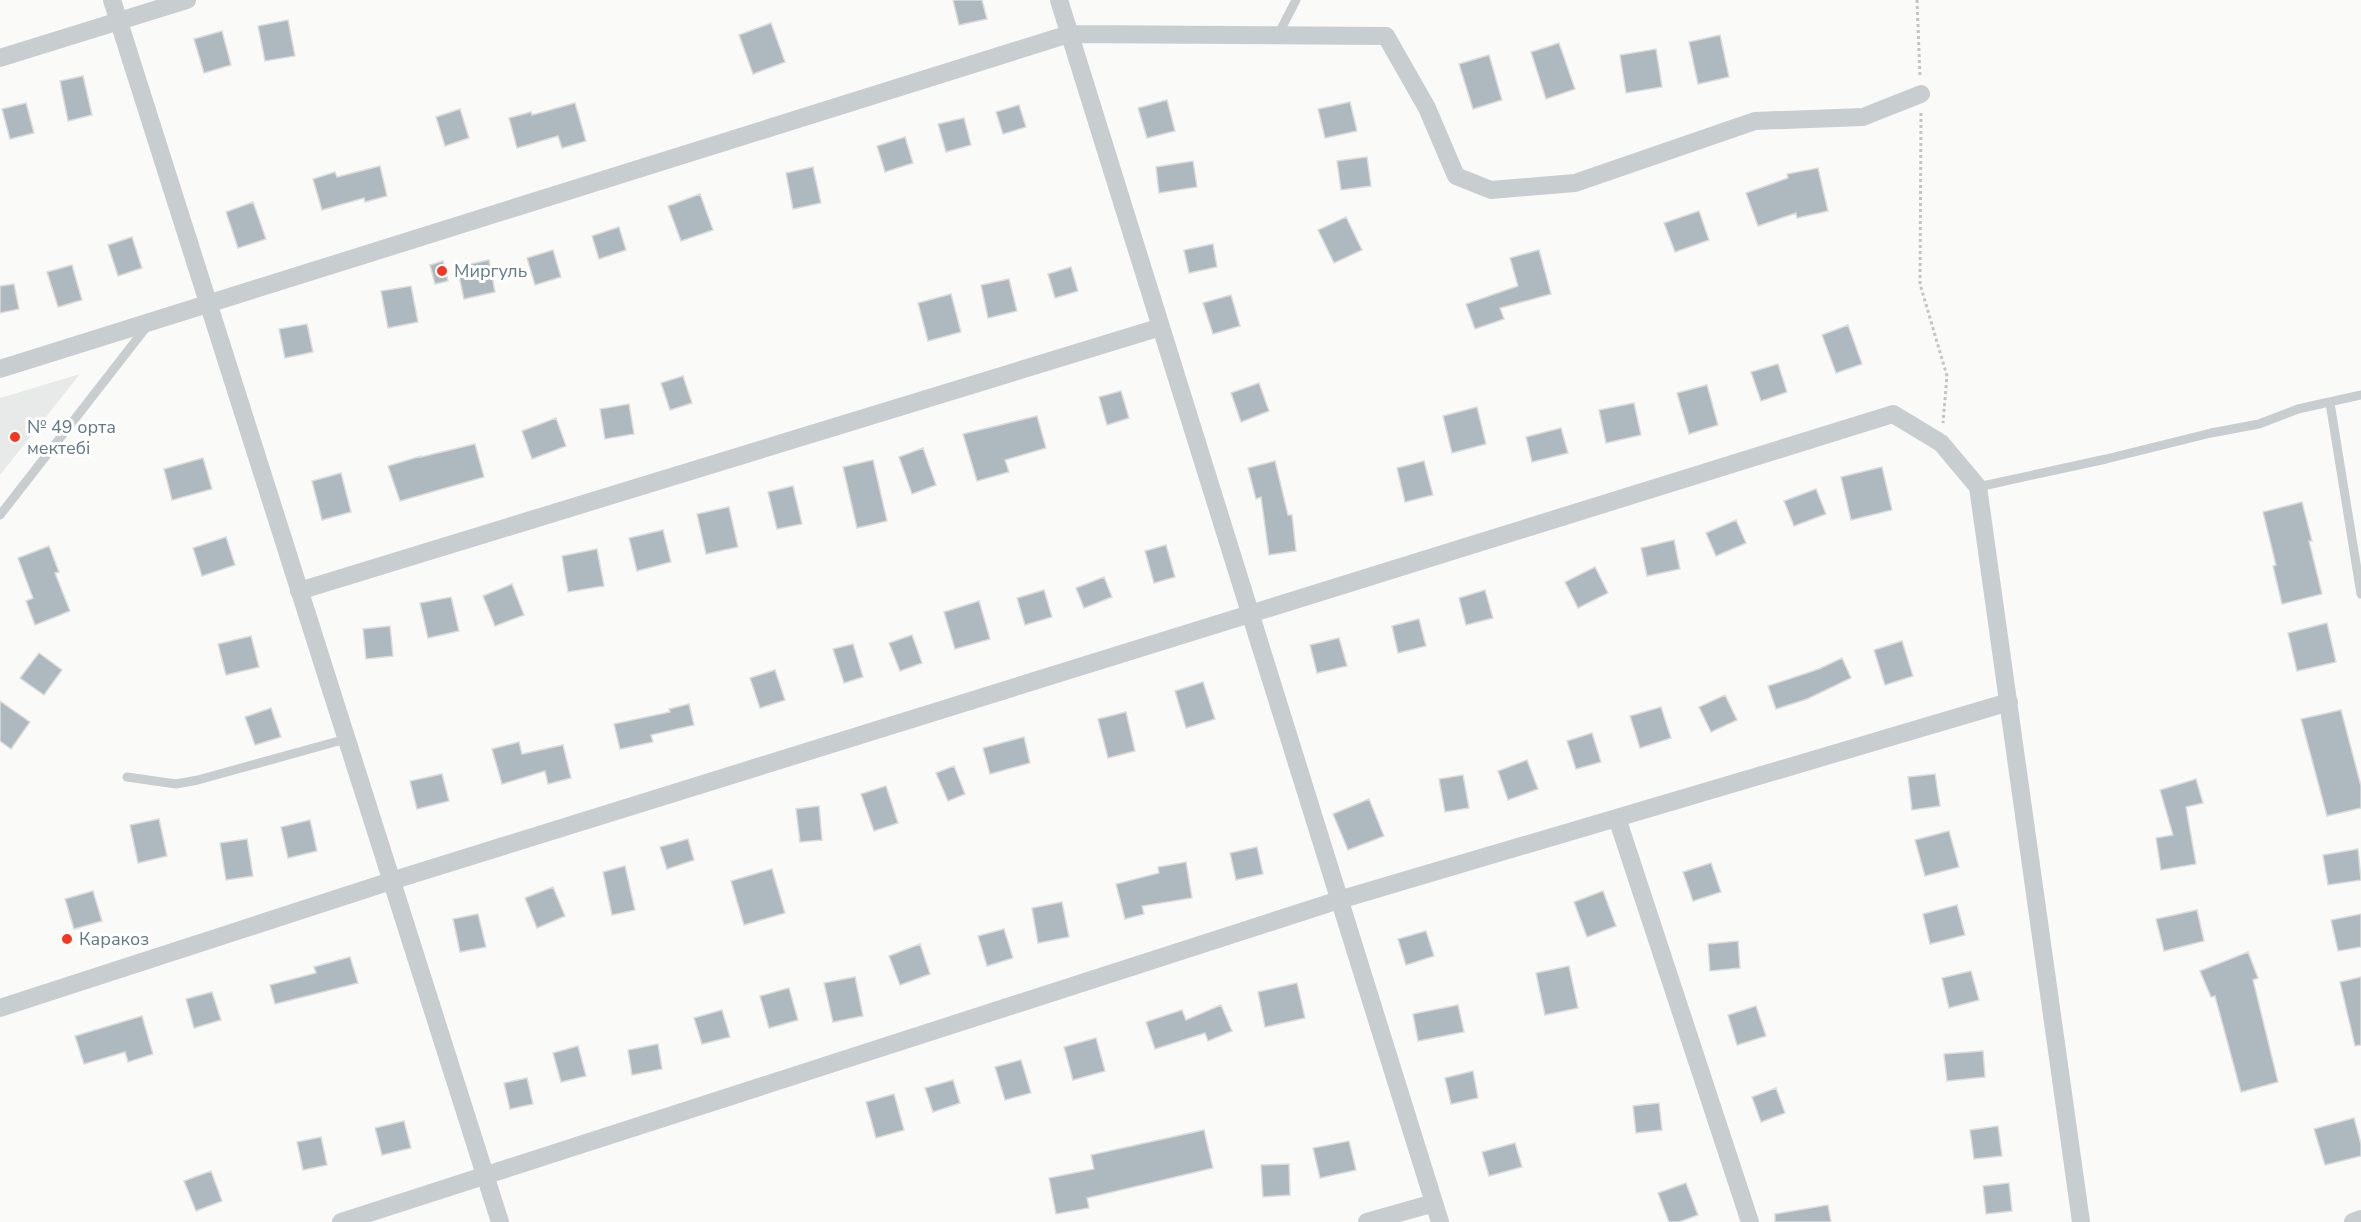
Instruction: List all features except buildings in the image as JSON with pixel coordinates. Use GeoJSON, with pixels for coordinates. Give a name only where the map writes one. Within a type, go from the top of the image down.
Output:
{"type":"FeatureCollection","features":[{"type":"Feature","properties":{"kind":"street"},"geometry":{"type":"LineString","coordinates":[[112,0],[500,1222]]}},
{"type":"Feature","properties":{"kind":"street"},"geometry":{"type":"LineString","coordinates":[[0,58],[187,0]]}},
{"type":"Feature","properties":{"kind":"street"},"geometry":{"type":"LineString","coordinates":[[1059,0],[1440,1222]]}},
{"type":"Feature","properties":{"kind":"street"},"geometry":{"type":"LineString","coordinates":[[0,369],[1069,34],[1386,36],[1427,108],[1456,176],[1491,190],[1575,183],[1755,121],[1863,117],[1921,94]]}},
{"type":"Feature","properties":{"kind":"street"},"geometry":{"type":"LineString","coordinates":[[299,591],[1161,327]]}},
{"type":"Feature","properties":{"kind":"street"},"geometry":{"type":"LineString","coordinates":[[0,1008],[391,881],[1893,414],[1941,443],[1978,487],[2080,1222]]}},
{"type":"Feature","properties":{"kind":"street"},"geometry":{"type":"LineString","coordinates":[[341,1222],[1339,900],[2009,702]]}},
{"type":"Feature","properties":{"kind":"street"},"geometry":{"type":"LineString","coordinates":[[1617,818],[1750,1222]]}},
{"type":"Feature","properties":{"kind":"street"},"geometry":{"type":"LineString","coordinates":[[1366,1222],[1434,1203]]}},
{"type":"Feature","properties":{"kind":"street"},"geometry":{"type":"LineString","coordinates":[[2353,1222],[2361,1219]]}},
{"type":"Feature","properties":{"kind":"lane"},"geometry":{"type":"LineString","coordinates":[[1278,35],[1296,0]]}},
{"type":"Feature","properties":{"kind":"lane"},"geometry":{"type":"LineString","coordinates":[[0,515],[151,322]]}},
{"type":"Feature","properties":{"kind":"lane"},"geometry":{"type":"LineString","coordinates":[[1978,487],[2259,424],[2298,409],[2361,395]]}},
{"type":"Feature","properties":{"kind":"lane"},"geometry":{"type":"LineString","coordinates":[[2330,403],[2361,594]]}},
{"type":"Feature","properties":{"kind":"lane"},"geometry":{"type":"LineString","coordinates":[[127,777],[176,784],[346,739]]}},
{"type":"Feature","properties":{"kind":"path"},"geometry":{"type":"LineString","coordinates":[[1917,0],[1921,94],[1920,284],[1947,376],[1941,443]]}},
{"type":"Feature","properties":{"kind":"shaded area","name":"№ 49 орта мектебі"},"geometry":{"type":"Polygon","coordinates":[[[80,374],[0,475],[0,398],[80,374]]]}},
{"type":"Feature","properties":{"kind":"place","name":"Миргуль"},"geometry":{"type":"Point","coordinates":[442,271]}},
{"type":"Feature","properties":{"kind":"place","name":"№ 49 орта мектебі"},"geometry":{"type":"Point","coordinates":[15,437]}},
{"type":"Feature","properties":{"kind":"place","name":"Каракоз"},"geometry":{"type":"Point","coordinates":[67,939]}}]}
